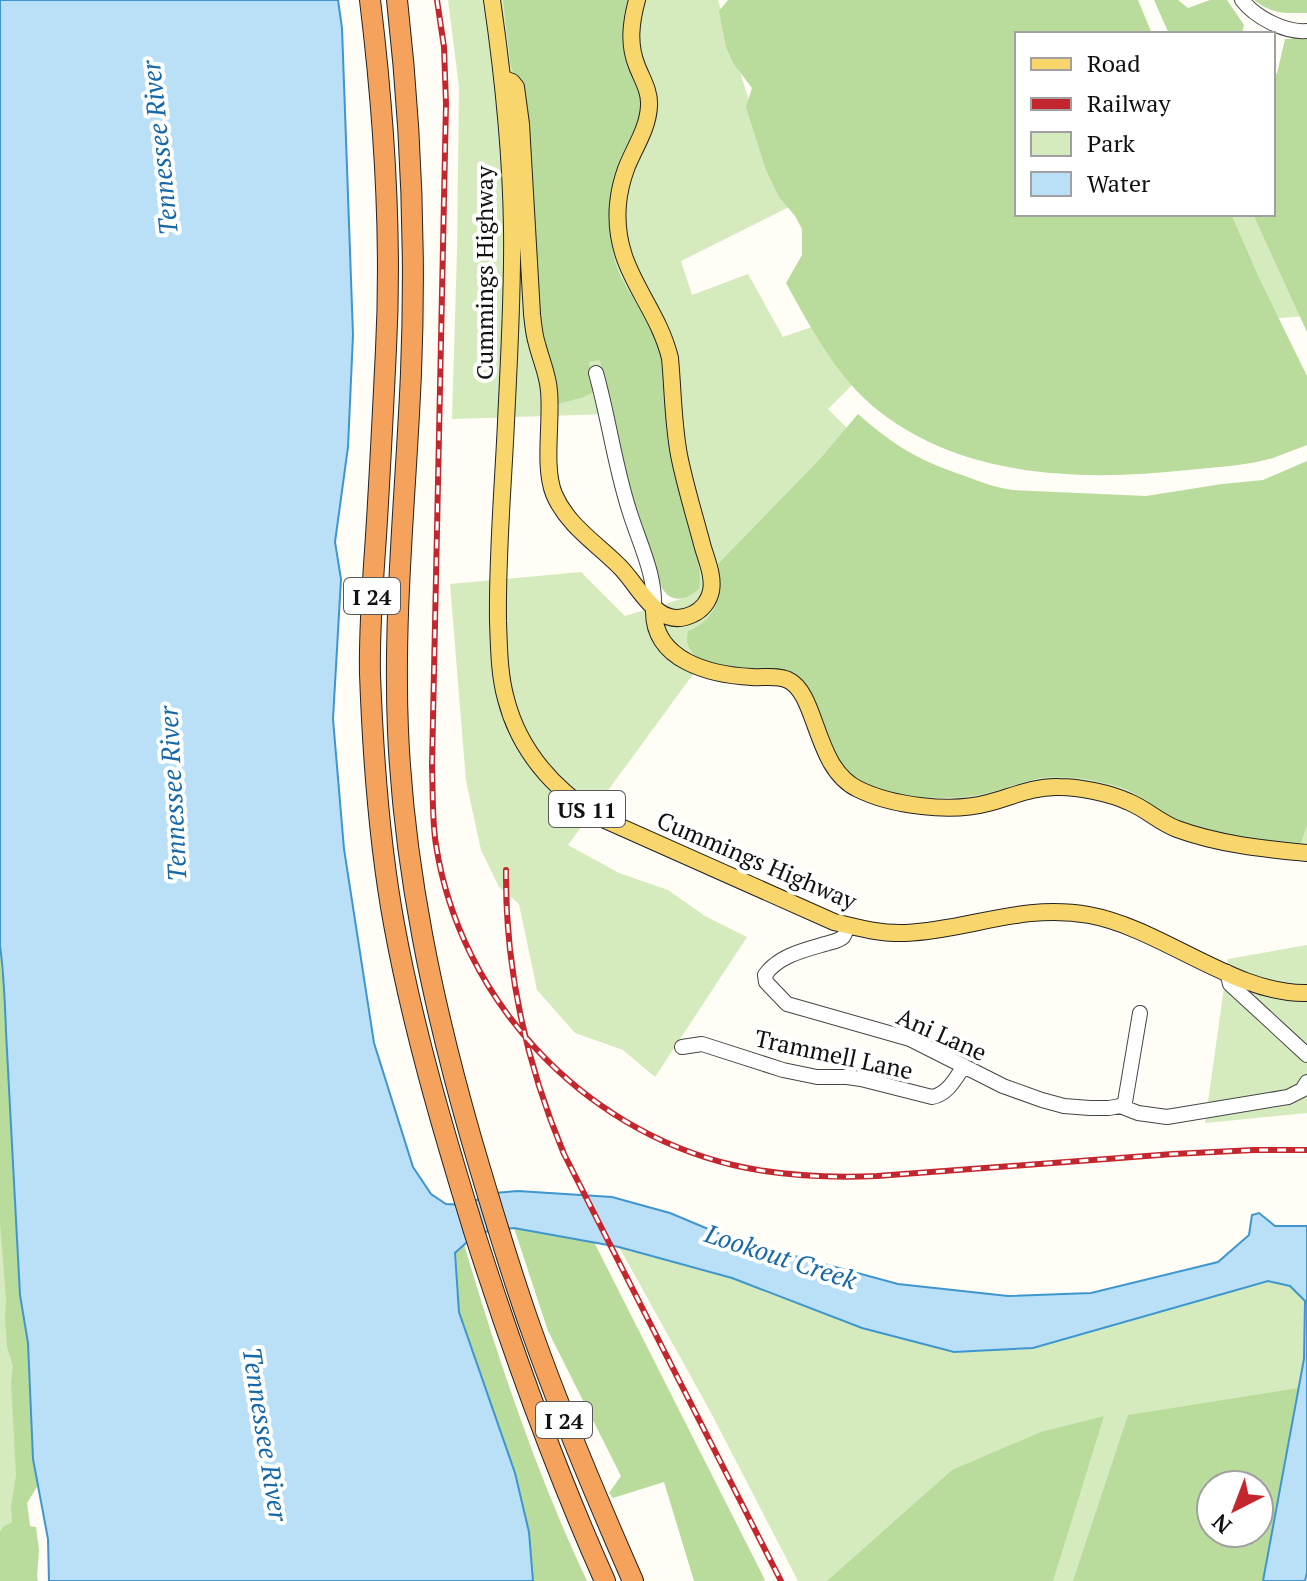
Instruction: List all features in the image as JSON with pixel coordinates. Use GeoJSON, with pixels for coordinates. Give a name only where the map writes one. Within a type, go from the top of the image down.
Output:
{"type":"FeatureCollection","features":[{"type":"Feature","properties":{"kind":"highway","name":"I 24"},"geometry":{"type":"LineString","coordinates":[[370,0],[378,68],[387,248],[387,344],[370,670],[381,836],[407,992],[460,1183],[539,1423],[576,1518],[605,1581]]}},
{"type":"Feature","properties":{"kind":"highway","name":"I 24"},"geometry":{"type":"LineString","coordinates":[[397,0],[411,168],[414,270],[396,652],[402,796],[412,879],[429,974],[450,1062],[506,1255],[567,1426],[633,1581]]}},
{"type":"Feature","properties":{"kind":"main road","name":"Cummings Highway"},"geometry":{"type":"LineString","coordinates":[[492,0],[502,78],[512,210],[512,289],[499,559],[499,662],[505,698],[517,731],[550,779],[596,816],[834,922],[866,930],[905,933],[1010,915],[1055,912],[1099,917],[1127,926],[1227,972],[1271,988],[1307,993]]}},
{"type":"Feature","properties":{"kind":"main road"},"geometry":{"type":"LineString","coordinates":[[502,78],[516,87],[521,124],[532,314],[550,392],[553,492],[574,526],[627,573],[654,610],[669,617],[689,616],[706,604],[712,584],[679,456],[670,358],[658,324],[630,274],[618,229],[621,186],[647,122],[649,106],[646,88],[632,52],[631,24],[637,0]]}},
{"type":"Feature","properties":{"kind":"main road"},"geometry":{"type":"LineString","coordinates":[[654,610],[654,619],[663,642],[695,666],[723,674],[781,678],[797,686],[833,767],[854,788],[871,795],[918,806],[964,807],[986,804],[1032,789],[1059,787],[1101,793],[1130,802],[1160,822],[1179,830],[1249,847],[1307,853]]}},
{"type":"Feature","properties":{"kind":"street"},"geometry":{"type":"LineString","coordinates":[[1242,0],[1249,10],[1270,22],[1307,31]]}},
{"type":"Feature","properties":{"kind":"street"},"geometry":{"type":"LineString","coordinates":[[596,373],[630,514],[652,576],[654,610]]}},
{"type":"Feature","properties":{"kind":"street","name":"Ani Lane"},"geometry":{"type":"LineString","coordinates":[[848,925],[839,940],[777,962],[765,975],[766,982],[787,1004],[910,1039],[1003,1086],[1042,1100],[1064,1106],[1120,1106],[1138,1113],[1167,1117],[1288,1097],[1302,1090],[1307,1082]]}},
{"type":"Feature","properties":{"kind":"street"},"geometry":{"type":"LineString","coordinates":[[1227,972],[1230,984],[1307,1055]]}},
{"type":"Feature","properties":{"kind":"street"},"geometry":{"type":"LineString","coordinates":[[1120,1106],[1125,1102],[1140,1013]]}},
{"type":"Feature","properties":{"kind":"street","name":"Trammell Lane"},"geometry":{"type":"LineString","coordinates":[[682,1047],[702,1044],[783,1070],[817,1077],[861,1079],[932,1097],[948,1089],[964,1066]]}},
{"type":"Feature","properties":{"kind":"green space"},"geometry":{"type":"Polygon","coordinates":[[[448,0],[718,0],[749,101],[797,203],[681,261],[692,295],[748,274],[783,337],[869,307],[1015,215],[1270,216],[1307,316],[1225,322],[857,380],[828,409],[895,476],[1307,630],[1307,845],[1240,837],[1159,812],[1132,794],[1103,784],[1071,782],[969,798],[921,795],[796,671],[710,656],[691,677],[568,845],[619,873],[668,890],[705,916],[747,937],[655,1077],[623,1050],[575,1033],[537,990],[519,904],[499,887],[481,850],[466,781],[450,584],[581,572],[625,616],[681,599],[641,413],[452,419],[459,87],[448,0]]]}},
{"type":"Feature","properties":{"kind":"green space"},"geometry":{"type":"Polygon","coordinates":[[[503,0],[628,0],[623,42],[628,66],[639,90],[641,107],[613,184],[610,207],[613,252],[620,275],[651,328],[660,352],[669,447],[699,571],[699,589],[683,598],[669,596],[661,586],[631,498],[600,360],[589,362],[594,392],[558,404],[556,378],[540,317],[528,109],[511,67],[503,0]]]}},
{"type":"Feature","properties":{"kind":"green space"},"geometry":{"type":"Polygon","coordinates":[[[728,0],[1138,0],[1151,32],[1015,32],[1015,216],[1232,216],[1307,376],[1307,445],[1273,458],[1231,466],[1111,475],[1071,474],[994,464],[957,453],[921,438],[888,418],[842,374],[786,283],[802,255],[802,229],[779,197],[766,170],[746,107],[752,88],[733,63],[726,47],[719,11],[728,0]]]}},
{"type":"Feature","properties":{"kind":"green space"},"geometry":{"type":"Polygon","coordinates":[[[1154,0],[1178,0],[1188,8],[1210,0],[1227,0],[1244,25],[1242,32],[1168,32],[1154,0]]]}},
{"type":"Feature","properties":{"kind":"green space"},"geometry":{"type":"Polygon","coordinates":[[[1254,0],[1307,0],[1307,13],[1279,12],[1254,0]]]}},
{"type":"Feature","properties":{"kind":"green space"},"geometry":{"type":"Polygon","coordinates":[[[1307,38],[1307,332],[1254,216],[1275,216],[1275,76],[1285,39],[1307,38]]]}},
{"type":"Feature","properties":{"kind":"green space"},"geometry":{"type":"Polygon","coordinates":[[[858,414],[896,444],[921,458],[983,483],[1013,490],[1146,496],[1263,480],[1307,461],[1307,825],[1301,843],[1202,830],[1165,816],[1126,789],[1081,779],[1040,778],[988,793],[952,798],[908,796],[866,786],[850,777],[839,764],[806,685],[794,673],[725,667],[701,659],[692,652],[688,631],[706,620],[716,604],[720,585],[718,564],[820,459],[858,414]]]}},
{"type":"Feature","properties":{"kind":"green space"},"geometry":{"type":"Polygon","coordinates":[[[1307,945],[1307,1113],[1205,1123],[1228,959],[1307,945]]]}},
{"type":"Feature","properties":{"kind":"green space"},"geometry":{"type":"Polygon","coordinates":[[[0,946],[33,1459],[38,1485],[27,1503],[30,1526],[0,1581],[0,946]]]}},
{"type":"Feature","properties":{"kind":"green space"},"geometry":{"type":"Polygon","coordinates":[[[0,946],[5,988],[18,1272],[28,1343],[33,1459],[38,1485],[27,1503],[30,1526],[36,1527],[38,1581],[0,1581],[0,1532],[12,1522],[16,1475],[11,1383],[13,1366],[7,1347],[0,1223],[0,946]]]}},
{"type":"Feature","properties":{"kind":"green space"},"geometry":{"type":"Polygon","coordinates":[[[514,1228],[594,1242],[765,1580],[694,1581],[664,1482],[613,1498],[609,1493],[621,1476],[548,1331],[514,1228]]]}},
{"type":"Feature","properties":{"kind":"green space"},"geometry":{"type":"Polygon","coordinates":[[[464,1244],[519,1415],[587,1581],[533,1581],[529,1532],[515,1473],[459,1312],[455,1252],[464,1244]]]}},
{"type":"Feature","properties":{"kind":"green space"},"geometry":{"type":"Polygon","coordinates":[[[619,1247],[732,1278],[862,1328],[1268,1281],[1290,1286],[1305,1301],[1304,1359],[1275,1516],[1275,1469],[1195,1469],[1195,1549],[1269,1549],[1263,1581],[798,1581],[710,1411],[619,1247]]]}},
{"type":"Feature","properties":{"kind":"green space"},"geometry":{"type":"Polygon","coordinates":[[[1298,1388],[1275,1515],[1275,1469],[1195,1469],[1195,1549],[1269,1549],[1263,1581],[1073,1581],[1128,1415],[1298,1388]]]}},
{"type":"Feature","properties":{"kind":"green space"},"geometry":{"type":"Polygon","coordinates":[[[1104,1416],[1053,1581],[827,1581],[952,1470],[1041,1432],[1104,1416]]]}},
{"type":"Feature","properties":{"kind":"water"},"geometry":{"type":"Polygon","coordinates":[[[0,0],[338,0],[342,28],[353,335],[348,447],[335,542],[341,579],[333,719],[344,849],[374,1043],[413,1167],[431,1194],[446,1204],[465,1205],[493,1193],[518,1191],[612,1197],[670,1213],[732,1239],[898,1284],[1008,1296],[1091,1293],[1218,1262],[1249,1235],[1252,1215],[1259,1213],[1275,1226],[1307,1226],[1305,1581],[1263,1581],[1269,1549],[1275,1549],[1275,1516],[1304,1359],[1305,1301],[1290,1286],[1268,1281],[1033,1348],[954,1352],[862,1328],[732,1278],[619,1247],[514,1228],[477,1233],[455,1253],[459,1312],[515,1473],[529,1532],[533,1581],[49,1581],[48,1539],[33,1459],[28,1343],[20,1295],[0,946],[0,0]]]}},
{"type":"Feature","properties":{"kind":"railway"},"geometry":{"type":"LineString","coordinates":[[437,0],[444,47],[446,104],[432,766],[434,826],[449,901],[471,955],[500,1004],[536,1049],[579,1089],[626,1121],[678,1147],[751,1169],[804,1175],[877,1176],[1173,1154],[1307,1150]]}},
{"type":"Feature","properties":{"kind":"railway"},"geometry":{"type":"LineString","coordinates":[[506,870],[509,943],[520,1015],[539,1085],[564,1154],[781,1581]]}},
{"type":"Feature","properties":{"kind":"water label","name":"Tennessee River"},"geometry":{"type":"Point","coordinates":[159,148]}},
{"type":"Feature","properties":{"kind":"water label","name":"Tennessee River"},"geometry":{"type":"Point","coordinates":[172,794]}},
{"type":"Feature","properties":{"kind":"water label","name":"Lookout Creek"},"geometry":{"type":"Point","coordinates":[781,1256]}},
{"type":"Feature","properties":{"kind":"water label","name":"Tennessee River"},"geometry":{"type":"Point","coordinates":[266,1434]}}]}
